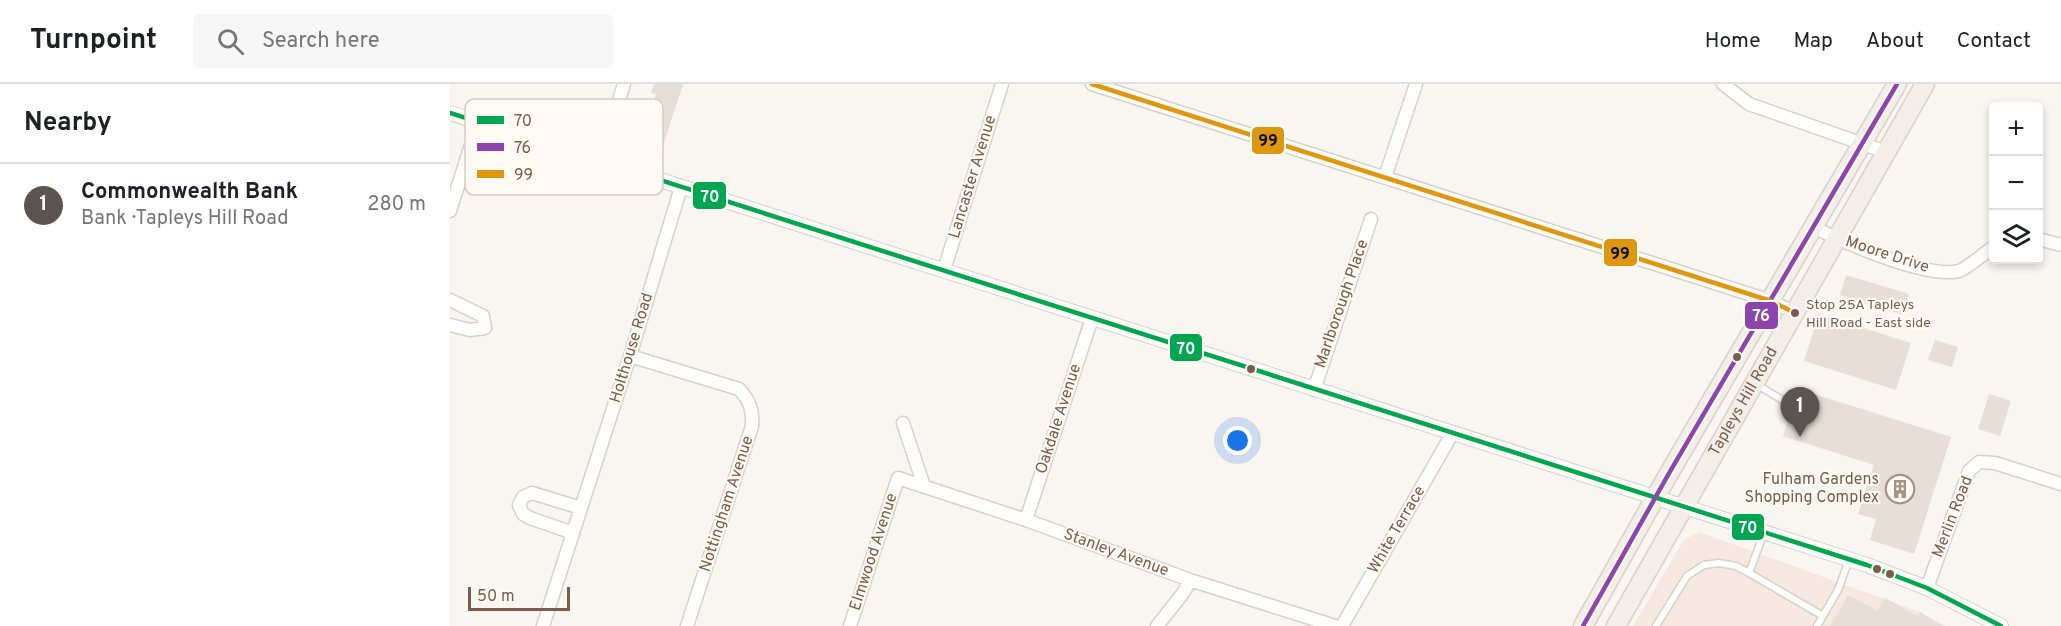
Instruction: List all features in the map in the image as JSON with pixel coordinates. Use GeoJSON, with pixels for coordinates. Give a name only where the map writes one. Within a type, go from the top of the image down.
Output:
{"type":"FeatureCollection","features":[{"type":"Feature","properties":{"kind":"main road","name":"Tapleys Hill Road"},"geometry":{"type":"LineString","coordinates":[[1583,626],[1655,497],[1897,84]]}},
{"type":"Feature","properties":{"kind":"main road","name":"Tapleys Hill Road"},"geometry":{"type":"LineString","coordinates":[[1616,626],[1925,84]]}},
{"type":"Feature","properties":{"kind":"street"},"geometry":{"type":"LineString","coordinates":[[619,99],[624,84]]}},
{"type":"Feature","properties":{"kind":"street","name":"Lancaster Avenue"},"geometry":{"type":"LineString","coordinates":[[944,270],[1002,84]]}},
{"type":"Feature","properties":{"kind":"street"},"geometry":{"type":"LineString","coordinates":[[1092,84],[1771,301],[1795,313]]}},
{"type":"Feature","properties":{"kind":"street"},"geometry":{"type":"LineString","coordinates":[[1385,177],[1416,84]]}},
{"type":"Feature","properties":{"kind":"street"},"geometry":{"type":"LineString","coordinates":[[1723,84],[1749,104],[1886,152]]}},
{"type":"Feature","properties":{"kind":"street"},"geometry":{"type":"LineString","coordinates":[[450,113],[465,118]]}},
{"type":"Feature","properties":{"kind":"street"},"geometry":{"type":"LineString","coordinates":[[450,211],[465,164]]}},
{"type":"Feature","properties":{"kind":"street"},"geometry":{"type":"LineString","coordinates":[[663,181],[1849,559],[1927,588],[2001,626]]}},
{"type":"Feature","properties":{"kind":"street","name":"Holthouse Road"},"geometry":{"type":"LineString","coordinates":[[543,626],[630,356],[681,187]]}},
{"type":"Feature","properties":{"kind":"street","name":"Marlborough Place"},"geometry":{"type":"LineString","coordinates":[[1314,390],[1371,219]]}},
{"type":"Feature","properties":{"kind":"street","name":"Moore Drive"},"geometry":{"type":"LineString","coordinates":[[1813,227],[1837,239],[1937,272],[1960,271],[1989,251]]}},
{"type":"Feature","properties":{"kind":"street"},"geometry":{"type":"LineString","coordinates":[[2043,240],[2061,245]]}},
{"type":"Feature","properties":{"kind":"street"},"geometry":{"type":"LineString","coordinates":[[450,300],[483,316],[485,328],[470,330],[450,325]]}},
{"type":"Feature","properties":{"kind":"street","name":"Oakdale Avenue"},"geometry":{"type":"LineString","coordinates":[[1026,520],[1092,318]]}},
{"type":"Feature","properties":{"kind":"street","name":"Nottingham Avenue"},"geometry":{"type":"LineString","coordinates":[[630,356],[739,389],[748,399],[753,413],[752,426],[687,626]]}},
{"type":"Feature","properties":{"kind":"street"},"geometry":{"type":"LineString","coordinates":[[903,423],[924,486]]}},
{"type":"Feature","properties":{"kind":"street","name":"White Terrace"},"geometry":{"type":"LineString","coordinates":[[1342,626],[1452,434]]}},
{"type":"Feature","properties":{"kind":"street","name":"Merlin Road"},"geometry":{"type":"LineString","coordinates":[[1927,588],[1969,471],[1979,462],[1995,463],[2061,484]]}},
{"type":"Feature","properties":{"kind":"street","name":"Stanley Avenue"},"geometry":{"type":"LineString","coordinates":[[898,478],[1026,520],[1190,580],[1335,626]]}},
{"type":"Feature","properties":{"kind":"street","name":"Elmwood Avenue"},"geometry":{"type":"LineString","coordinates":[[850,626],[898,478]]}},
{"type":"Feature","properties":{"kind":"street"},"geometry":{"type":"LineString","coordinates":[[573,533],[530,518],[523,513],[519,505],[523,497],[532,493],[581,508]]}},
{"type":"Feature","properties":{"kind":"street"},"geometry":{"type":"LineString","coordinates":[[1157,626],[1185,592],[1190,580]]}},
{"type":"Feature","properties":{"kind":"lane"},"geometry":{"type":"LineString","coordinates":[[1754,383],[1784,402]]}},
{"type":"Feature","properties":{"kind":"lane"},"geometry":{"type":"LineString","coordinates":[[1749,573],[1764,532]]}},
{"type":"Feature","properties":{"kind":"lane"},"geometry":{"type":"LineString","coordinates":[[1817,626],[1838,590],[1849,559]]}},
{"type":"Feature","properties":{"kind":"lane"},"geometry":{"type":"LineString","coordinates":[[1656,626],[1683,581],[1695,569],[1719,563],[1736,566],[1823,616]]}},
{"type":"Feature","properties":{"kind":"shaded area"},"geometry":{"type":"Polygon","coordinates":[[[1699,532],[1920,612],[1946,626],[1633,626],[1684,540],[1699,532]]]}},
{"type":"Feature","properties":{"kind":"building"},"geometry":{"type":"Polygon","coordinates":[[[654,84],[683,84],[663,146],[663,99],[654,99],[656,94],[651,93],[654,84]]]}},
{"type":"Feature","properties":{"kind":"building"},"geometry":{"type":"Polygon","coordinates":[[[1846,275],[1909,294],[1903,315],[1840,295],[1846,275]]]}},
{"type":"Feature","properties":{"kind":"building"},"geometry":{"type":"Polygon","coordinates":[[[1819,314],[1911,343],[1896,390],[1804,361],[1819,314]]]}},
{"type":"Feature","properties":{"kind":"building"},"geometry":{"type":"Polygon","coordinates":[[[1935,340],[1958,347],[1952,367],[1928,360],[1935,340]]]}},
{"type":"Feature","properties":{"kind":"building","name":"Fulham Gardens Shopping Complex"},"geometry":{"type":"Polygon","coordinates":[[[1798,389],[1951,437],[1914,554],[1870,540],[1876,519],[1858,514],[1874,465],[1783,436],[1798,389]]]}},
{"type":"Feature","properties":{"kind":"building"},"geometry":{"type":"Polygon","coordinates":[[[1989,394],[2011,401],[2000,436],[1978,429],[1989,394]]]}},
{"type":"Feature","properties":{"kind":"building"},"geometry":{"type":"Polygon","coordinates":[[[1848,595],[1878,611],[1885,598],[1918,616],[1920,612],[1942,626],[1830,626],[1848,595]]]}},
{"type":"Feature","properties":{"kind":"transit line","name":"99"},"geometry":{"type":"LineString","coordinates":[[1092,84],[1771,301],[1795,313]]}},
{"type":"Feature","properties":{"kind":"transit line","name":"76"},"geometry":{"type":"LineString","coordinates":[[1583,626],[1668,475],[1897,84]]}},
{"type":"Feature","properties":{"kind":"transit line","name":"70"},"geometry":{"type":"LineString","coordinates":[[450,113],[465,118]]}},
{"type":"Feature","properties":{"kind":"transit line","name":"70"},"geometry":{"type":"LineString","coordinates":[[663,181],[1867,565],[1927,588],[2001,626]]}},
{"type":"Feature","properties":{"kind":"place","name":"Stop 25A Tapleys Hill Road - East side"},"geometry":{"type":"Point","coordinates":[1795,313]}},
{"type":"Feature","properties":{"kind":"place","name":"Commonwealth Bank"},"geometry":{"type":"Point","coordinates":[1800,437]}},
{"type":"Feature","properties":{"kind":"place","name":"Fulham Gardens Shopping Complex"},"geometry":{"type":"Point","coordinates":[1900,489]}}]}
